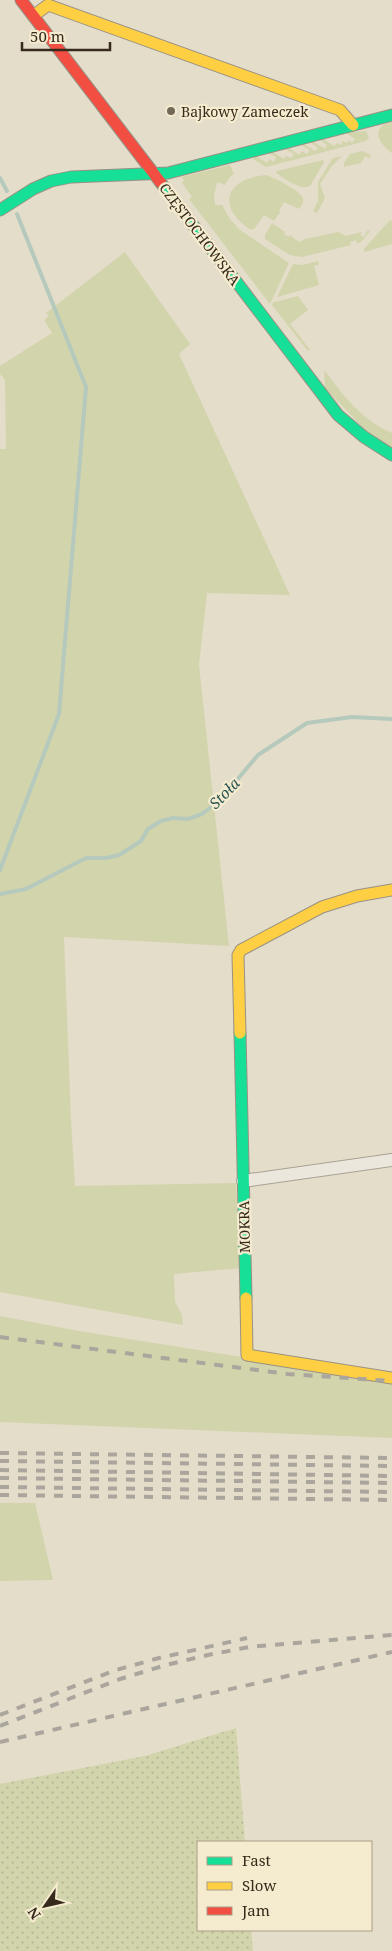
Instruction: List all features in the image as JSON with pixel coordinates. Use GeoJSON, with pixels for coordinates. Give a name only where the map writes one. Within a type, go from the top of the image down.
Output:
{"type":"FeatureCollection","features":[{"type":"Feature","properties":{"kind":"street","name":"CZĘSTOCHOWSKA"},"geometry":{"type":"LineString","coordinates":[[21,0],[338,415],[374,445],[392,455]]}},
{"type":"Feature","properties":{"kind":"street"},"geometry":{"type":"LineString","coordinates":[[33,16],[48,5],[340,110],[353,125]]}},
{"type":"Feature","properties":{"kind":"street"},"geometry":{"type":"LineString","coordinates":[[0,210],[32,189],[71,177],[174,172],[392,115]]}},
{"type":"Feature","properties":{"kind":"street","name":"MOKRA"},"geometry":{"type":"LineString","coordinates":[[392,890],[357,896],[322,907],[238,953],[247,1355],[392,1378]]}},
{"type":"Feature","properties":{"kind":"street"},"geometry":{"type":"LineString","coordinates":[[243,1181],[392,1160]]}},
{"type":"Feature","properties":{"kind":"green space"},"geometry":{"type":"Polygon","coordinates":[[[392,122],[392,153],[386,149],[378,135],[381,127],[392,122]]]}},
{"type":"Feature","properties":{"kind":"green space"},"geometry":{"type":"Polygon","coordinates":[[[366,131],[369,137],[366,141],[266,167],[253,159],[256,156],[267,163],[269,159],[274,162],[276,157],[268,153],[273,152],[284,159],[286,156],[291,158],[294,154],[285,149],[289,148],[299,155],[302,151],[307,154],[310,150],[301,145],[304,144],[315,151],[318,148],[310,142],[314,142],[325,149],[327,145],[320,140],[323,139],[334,146],[337,143],[341,145],[343,141],[347,143],[349,140],[352,143],[355,139],[346,133],[366,131]]]}},
{"type":"Feature","properties":{"kind":"green space"},"geometry":{"type":"Polygon","coordinates":[[[362,151],[371,155],[369,158],[365,156],[361,163],[344,167],[344,163],[350,154],[362,151]]]}},
{"type":"Feature","properties":{"kind":"green space"},"geometry":{"type":"Polygon","coordinates":[[[342,156],[331,167],[320,184],[325,198],[317,213],[313,211],[318,201],[318,182],[333,158],[342,156]]]}},
{"type":"Feature","properties":{"kind":"green space"},"geometry":{"type":"Polygon","coordinates":[[[323,160],[324,162],[310,186],[302,187],[276,173],[277,171],[323,160]]]}},
{"type":"Feature","properties":{"kind":"green space"},"geometry":{"type":"Polygon","coordinates":[[[230,165],[234,174],[225,185],[217,182],[214,196],[215,205],[222,205],[230,219],[240,230],[289,263],[270,304],[189,199],[192,197],[182,183],[184,180],[181,177],[230,165]]]}},
{"type":"Feature","properties":{"kind":"green space"},"geometry":{"type":"Polygon","coordinates":[[[266,175],[292,188],[301,195],[303,203],[299,209],[284,202],[274,221],[264,215],[255,228],[251,230],[233,213],[230,195],[241,182],[252,177],[266,175]]]}},
{"type":"Feature","properties":{"kind":"green space"},"geometry":{"type":"Polygon","coordinates":[[[390,220],[392,221],[392,244],[364,252],[364,249],[390,220]]]}},
{"type":"Feature","properties":{"kind":"green space"},"geometry":{"type":"Polygon","coordinates":[[[272,223],[285,232],[284,234],[289,237],[290,235],[299,242],[338,232],[346,236],[362,232],[360,235],[364,237],[368,230],[370,231],[363,240],[357,244],[356,240],[350,242],[351,245],[302,257],[290,255],[265,239],[265,235],[272,223]]]}},
{"type":"Feature","properties":{"kind":"green space"},"geometry":{"type":"Polygon","coordinates":[[[125,252],[190,344],[179,354],[290,595],[207,593],[199,665],[229,946],[64,937],[75,1186],[236,1183],[241,1268],[174,1274],[175,1302],[182,1315],[183,1325],[0,1292],[0,449],[6,449],[5,380],[0,374],[0,366],[52,333],[44,320],[49,316],[46,313],[125,252]]]}},
{"type":"Feature","properties":{"kind":"green space"},"geometry":{"type":"Polygon","coordinates":[[[318,261],[319,264],[314,266],[319,285],[277,297],[293,264],[303,265],[318,261]]]}},
{"type":"Feature","properties":{"kind":"green space"},"geometry":{"type":"Polygon","coordinates":[[[298,296],[308,310],[290,324],[310,350],[308,351],[272,305],[274,301],[298,296]]]}},
{"type":"Feature","properties":{"kind":"green space"},"geometry":{"type":"Polygon","coordinates":[[[324,370],[346,398],[362,414],[381,428],[392,433],[392,448],[373,438],[325,388],[324,370]]]}},
{"type":"Feature","properties":{"kind":"green space"},"geometry":{"type":"Polygon","coordinates":[[[0,1316],[79,1331],[392,1381],[392,1438],[0,1422],[0,1316]]]}},
{"type":"Feature","properties":{"kind":"green space"},"geometry":{"type":"Polygon","coordinates":[[[0,1503],[35,1503],[53,1580],[0,1581],[0,1503]]]}},
{"type":"Feature","properties":{"kind":"green space"},"geometry":{"type":"Polygon","coordinates":[[[236,1728],[245,1841],[197,1841],[197,1931],[251,1931],[253,1951],[0,1951],[0,1784],[145,1756],[236,1728]]]}},
{"type":"Feature","properties":{"kind":"waterway"},"geometry":{"type":"LineString","coordinates":[[0,178],[7,191]]}},
{"type":"Feature","properties":{"kind":"waterway"},"geometry":{"type":"LineString","coordinates":[[0,870],[59,714],[86,387],[17,214]]}},
{"type":"Feature","properties":{"kind":"waterway","name":"Stoła"},"geometry":{"type":"LineString","coordinates":[[0,894],[26,889],[86,858],[106,858],[119,855],[141,841],[148,829],[161,821],[173,818],[188,819],[202,814],[220,800],[258,755],[307,723],[352,717],[392,719]]}},
{"type":"Feature","properties":{"kind":"railway"},"geometry":{"type":"LineString","coordinates":[[0,1337],[288,1374],[392,1381]]}},
{"type":"Feature","properties":{"kind":"railway"},"geometry":{"type":"LineString","coordinates":[[0,1453],[392,1458]]}},
{"type":"Feature","properties":{"kind":"railway"},"geometry":{"type":"LineString","coordinates":[[0,1461],[392,1466]]}},
{"type":"Feature","properties":{"kind":"railway"},"geometry":{"type":"LineString","coordinates":[[0,1470],[392,1476]]}},
{"type":"Feature","properties":{"kind":"railway"},"geometry":{"type":"LineString","coordinates":[[0,1478],[392,1483]]}},
{"type":"Feature","properties":{"kind":"railway"},"geometry":{"type":"LineString","coordinates":[[0,1487],[392,1492]]}},
{"type":"Feature","properties":{"kind":"railway"},"geometry":{"type":"LineString","coordinates":[[0,1495],[392,1500]]}},
{"type":"Feature","properties":{"kind":"railway"},"geometry":{"type":"LineString","coordinates":[[0,1726],[120,1679],[208,1655],[249,1647],[392,1635]]}},
{"type":"Feature","properties":{"kind":"railway"},"geometry":{"type":"LineString","coordinates":[[0,1715],[116,1670],[247,1638]]}},
{"type":"Feature","properties":{"kind":"railway"},"geometry":{"type":"LineString","coordinates":[[0,1742],[392,1652]]}},
{"type":"Feature","properties":{"kind":"traffic: fast"},"geometry":{"type":"LineString","coordinates":[[0,210],[33,189],[51,181],[71,177],[168,173],[392,115]]}},
{"type":"Feature","properties":{"kind":"traffic: fast"},"geometry":{"type":"LineString","coordinates":[[161,183],[338,415],[364,437],[392,455]]}},
{"type":"Feature","properties":{"kind":"traffic: fast"},"geometry":{"type":"LineString","coordinates":[[240,1033],[246,1298]]}},
{"type":"Feature","properties":{"kind":"traffic: slow"},"geometry":{"type":"LineString","coordinates":[[33,16],[48,5],[340,110],[353,125]]}},
{"type":"Feature","properties":{"kind":"traffic: slow"},"geometry":{"type":"LineString","coordinates":[[240,1033],[238,955],[241,950],[322,907],[357,896],[392,890]]}},
{"type":"Feature","properties":{"kind":"traffic: slow"},"geometry":{"type":"LineString","coordinates":[[246,1298],[247,1355],[392,1378]]}},
{"type":"Feature","properties":{"kind":"traffic: jam"},"geometry":{"type":"LineString","coordinates":[[21,0],[161,183]]}},
{"type":"Feature","properties":{"kind":"place","name":"Bajkowy Zameczek"},"geometry":{"type":"Point","coordinates":[171,111]}}]}
